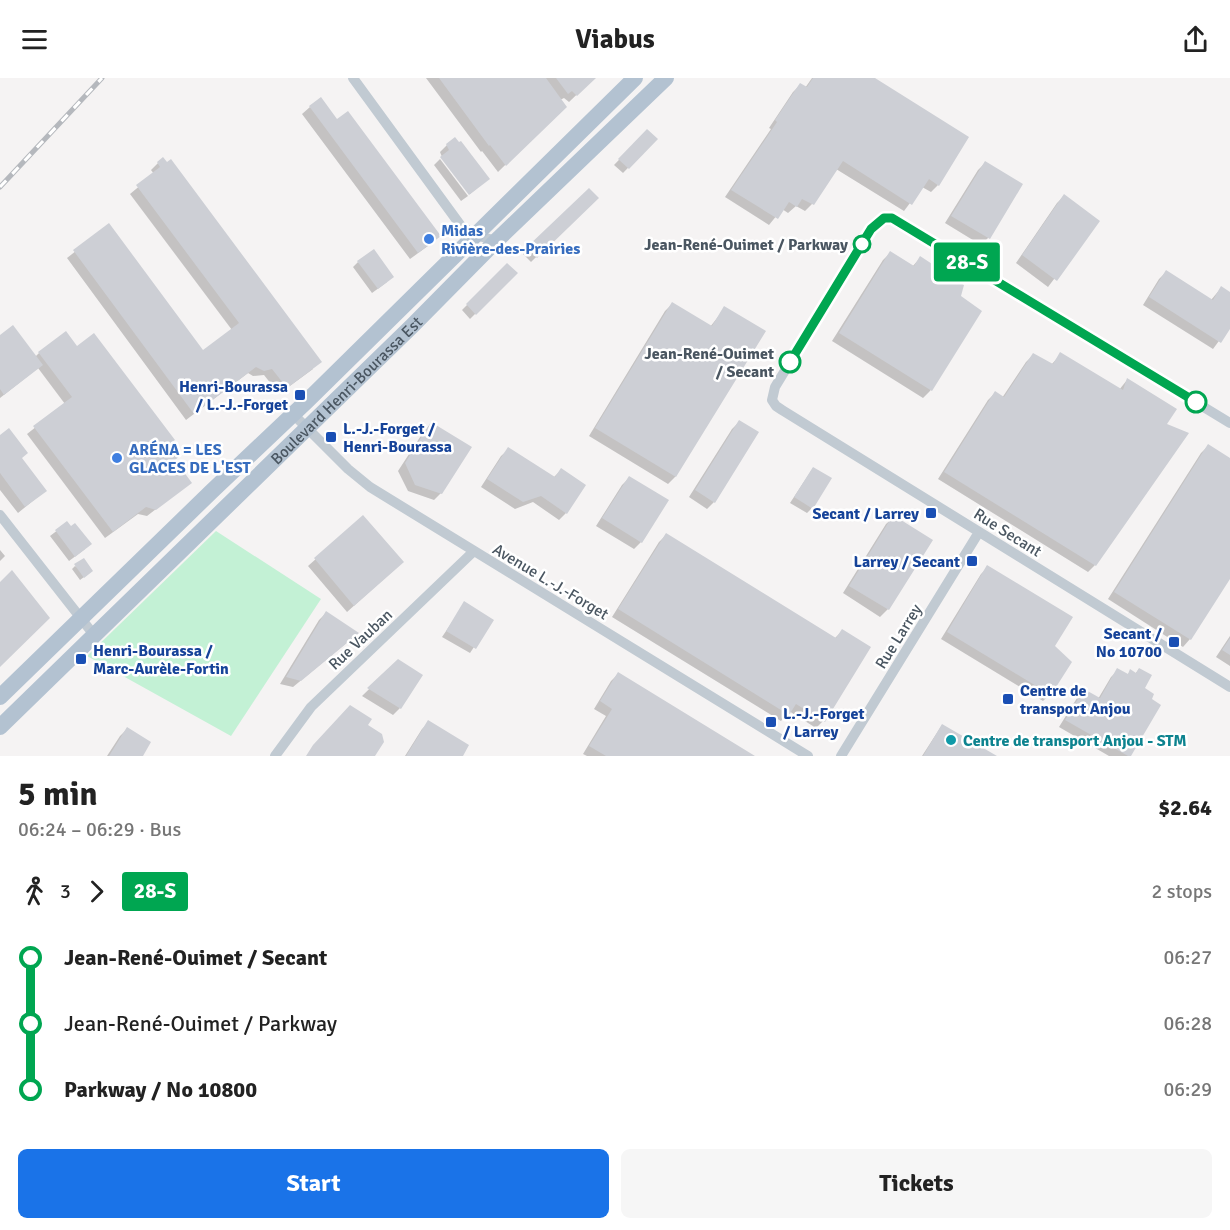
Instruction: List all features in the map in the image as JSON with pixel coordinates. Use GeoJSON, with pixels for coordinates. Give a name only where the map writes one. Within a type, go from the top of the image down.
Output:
{"type":"FeatureCollection","features":[{"type":"Feature","properties":{"kind":"main road","name":"Boulevard Henri-Bourassa Est"},"geometry":{"type":"LineString","coordinates":[[0,698],[636,78]]}},
{"type":"Feature","properties":{"kind":"main road","name":"Boulevard Henri-Bourassa Est"},"geometry":{"type":"LineString","coordinates":[[0,727],[666,78]]}},
{"type":"Feature","properties":{"kind":"street"},"geometry":{"type":"LineString","coordinates":[[353,78],[461,226],[476,235],[496,242]]}},
{"type":"Feature","properties":{"kind":"street","name":"Rue Secant"},"geometry":{"type":"LineString","coordinates":[[1230,423],[892,218],[884,218],[871,229],[775,387],[772,400],[776,406],[1230,687]]}},
{"type":"Feature","properties":{"kind":"street","name":"Avenue L.-J.-Forget"},"geometry":{"type":"LineString","coordinates":[[293,414],[348,469],[370,487],[808,756]]}},
{"type":"Feature","properties":{"kind":"street"},"geometry":{"type":"LineString","coordinates":[[0,514],[94,635]]}},
{"type":"Feature","properties":{"kind":"street","name":"Rue Larrey"},"geometry":{"type":"LineString","coordinates":[[842,756],[980,532]]}},
{"type":"Feature","properties":{"kind":"street","name":"Rue Vauban"},"geometry":{"type":"LineString","coordinates":[[275,756],[310,707],[474,551]]}},
{"type":"Feature","properties":{"kind":"green space"},"geometry":{"type":"Polygon","coordinates":[[[216,531],[321,599],[231,736],[87,656],[216,531]]]}},
{"type":"Feature","properties":{"kind":"building"},"geometry":{"type":"Polygon","coordinates":[[[439,78],[546,78],[567,107],[506,166],[439,78]]]}},
{"type":"Feature","properties":{"kind":"building"},"geometry":{"type":"Polygon","coordinates":[[[556,78],[596,78],[577,96],[572,91],[568,94],[556,78]]]}},
{"type":"Feature","properties":{"kind":"building"},"geometry":{"type":"Polygon","coordinates":[[[813,78],[875,78],[969,137],[939,186],[929,179],[912,205],[843,161],[814,205],[802,199],[797,207],[789,202],[778,219],[731,190],[777,122],[775,120],[800,83],[807,87],[813,78]]]}},
{"type":"Feature","properties":{"kind":"building"},"geometry":{"type":"Polygon","coordinates":[[[321,97],[337,119],[348,111],[441,236],[418,253],[309,106],[321,97]]]}},
{"type":"Feature","properties":{"kind":"building"},"geometry":{"type":"Polygon","coordinates":[[[647,129],[658,139],[629,169],[618,159],[647,129]]]}},
{"type":"Feature","properties":{"kind":"building"},"geometry":{"type":"Polygon","coordinates":[[[455,137],[459,142],[461,141],[490,179],[469,195],[440,157],[449,150],[446,144],[455,137]]]}},
{"type":"Feature","properties":{"kind":"building"},"geometry":{"type":"Polygon","coordinates":[[[163,157],[167,162],[171,159],[322,362],[287,388],[272,369],[264,371],[256,367],[194,414],[73,250],[109,223],[203,350],[239,323],[136,185],[160,167],[157,162],[163,157]]]}},
{"type":"Feature","properties":{"kind":"building"},"geometry":{"type":"Polygon","coordinates":[[[985,161],[1023,184],[990,239],[951,216],[985,161]]]}},
{"type":"Feature","properties":{"kind":"building"},"geometry":{"type":"Polygon","coordinates":[[[589,188],[599,198],[537,258],[527,247],[589,188]]]}},
{"type":"Feature","properties":{"kind":"building"},"geometry":{"type":"Polygon","coordinates":[[[1064,194],[1100,221],[1057,281],[1022,255],[1064,194]]]}},
{"type":"Feature","properties":{"kind":"building"},"geometry":{"type":"Polygon","coordinates":[[[374,249],[394,277],[378,289],[357,261],[374,249]]]}},
{"type":"Feature","properties":{"kind":"building"},"geometry":{"type":"Polygon","coordinates":[[[890,251],[914,266],[920,256],[964,285],[961,296],[982,311],[932,391],[839,333],[890,251]]]}},
{"type":"Feature","properties":{"kind":"building"},"geometry":{"type":"Polygon","coordinates":[[[507,263],[518,273],[476,315],[466,304],[507,263]]]}},
{"type":"Feature","properties":{"kind":"building"},"geometry":{"type":"Polygon","coordinates":[[[1166,270],[1213,300],[1221,286],[1230,292],[1230,329],[1221,343],[1149,297],[1166,270]]]}},
{"type":"Feature","properties":{"kind":"building"},"geometry":{"type":"Polygon","coordinates":[[[672,302],[712,326],[724,306],[766,331],[676,477],[595,428],[672,302]]]}},
{"type":"Feature","properties":{"kind":"building"},"geometry":{"type":"Polygon","coordinates":[[[13,325],[43,365],[4,395],[0,389],[0,335],[13,325]]]}},
{"type":"Feature","properties":{"kind":"building"},"geometry":{"type":"Polygon","coordinates":[[[66,331],[77,346],[94,333],[175,440],[170,443],[180,456],[175,460],[192,483],[156,510],[146,507],[113,532],[33,426],[72,397],[38,352],[66,331]]]}},
{"type":"Feature","properties":{"kind":"building"},"geometry":{"type":"Polygon","coordinates":[[[1060,352],[1123,390],[1127,378],[1177,409],[1167,424],[1189,433],[1096,566],[944,472],[995,391],[1004,397],[1033,353],[1053,364],[1060,352]]]}},
{"type":"Feature","properties":{"kind":"building"},"geometry":{"type":"Polygon","coordinates":[[[739,420],[759,432],[715,503],[695,490],[739,420]]]}},
{"type":"Feature","properties":{"kind":"building"},"geometry":{"type":"Polygon","coordinates":[[[431,422],[472,447],[442,494],[415,485],[405,463],[431,422]]]}},
{"type":"Feature","properties":{"kind":"building"},"geometry":{"type":"Polygon","coordinates":[[[9,428],[28,453],[22,458],[47,491],[25,507],[0,473],[0,435],[9,428]]]}},
{"type":"Feature","properties":{"kind":"building"},"geometry":{"type":"Polygon","coordinates":[[[1208,444],[1230,458],[1230,579],[1191,640],[1114,592],[1208,444]]]}},
{"type":"Feature","properties":{"kind":"building"},"geometry":{"type":"Polygon","coordinates":[[[508,447],[555,477],[561,468],[586,485],[567,514],[541,496],[523,502],[487,479],[508,447]]]}},
{"type":"Feature","properties":{"kind":"building"},"geometry":{"type":"Polygon","coordinates":[[[813,467],[832,478],[813,509],[794,497],[813,467]]]}},
{"type":"Feature","properties":{"kind":"building"},"geometry":{"type":"Polygon","coordinates":[[[629,476],[669,500],[642,543],[602,518],[629,476]]]}},
{"type":"Feature","properties":{"kind":"building"},"geometry":{"type":"Polygon","coordinates":[[[363,515],[404,562],[354,606],[314,558],[363,515]]]}},
{"type":"Feature","properties":{"kind":"building"},"geometry":{"type":"Polygon","coordinates":[[[893,515],[933,540],[889,610],[849,586],[893,515]]]}},
{"type":"Feature","properties":{"kind":"building"},"geometry":{"type":"Polygon","coordinates":[[[67,521],[71,526],[75,523],[92,544],[75,557],[55,530],[67,521]]]}},
{"type":"Feature","properties":{"kind":"building"},"geometry":{"type":"Polygon","coordinates":[[[666,533],[836,638],[842,629],[871,647],[825,722],[796,704],[789,715],[618,609],[666,533]]]}},
{"type":"Feature","properties":{"kind":"building"},"geometry":{"type":"Polygon","coordinates":[[[84,558],[93,571],[84,578],[74,564],[84,558]]]}},
{"type":"Feature","properties":{"kind":"building"},"geometry":{"type":"Polygon","coordinates":[[[987,565],[1073,617],[1055,646],[1072,662],[1051,695],[947,632],[987,565]]]}},
{"type":"Feature","properties":{"kind":"building"},"geometry":{"type":"Polygon","coordinates":[[[12,570],[50,618],[0,667],[0,582],[12,570]]]}},
{"type":"Feature","properties":{"kind":"building"},"geometry":{"type":"Polygon","coordinates":[[[464,601],[494,620],[476,649],[446,631],[464,601]]]}},
{"type":"Feature","properties":{"kind":"building"},"geometry":{"type":"Polygon","coordinates":[[[326,611],[359,633],[301,681],[286,677],[326,611]]]}},
{"type":"Feature","properties":{"kind":"building"},"geometry":{"type":"Polygon","coordinates":[[[1230,638],[1230,655],[1222,650],[1230,638]]]}},
{"type":"Feature","properties":{"kind":"building"},"geometry":{"type":"Polygon","coordinates":[[[398,659],[423,675],[401,709],[367,688],[398,659]]]}},
{"type":"Feature","properties":{"kind":"building"},"geometry":{"type":"Polygon","coordinates":[[[1117,668],[1128,674],[1130,669],[1136,673],[1139,668],[1152,675],[1145,688],[1154,694],[1152,699],[1161,705],[1131,756],[1065,720],[1084,689],[1100,698],[1117,668]]]}},
{"type":"Feature","properties":{"kind":"building"},"geometry":{"type":"Polygon","coordinates":[[[618,672],[755,756],[606,756],[589,746],[612,709],[600,701],[618,672]]]}},
{"type":"Feature","properties":{"kind":"building"},"geometry":{"type":"Polygon","coordinates":[[[350,705],[372,719],[368,725],[382,734],[384,742],[375,756],[306,756],[313,745],[350,705]]]}},
{"type":"Feature","properties":{"kind":"building"},"geometry":{"type":"Polygon","coordinates":[[[428,720],[469,745],[463,756],[406,756],[428,720]]]}},
{"type":"Feature","properties":{"kind":"building","name":"Centre de transport Anjou - STM"},"geometry":{"type":"Polygon","coordinates":[[[942,724],[997,756],[923,756],[942,724]]]}},
{"type":"Feature","properties":{"kind":"building"},"geometry":{"type":"Polygon","coordinates":[[[127,727],[151,742],[143,756],[109,756],[127,727]]]}},
{"type":"Feature","properties":{"kind":"railway"},"geometry":{"type":"LineString","coordinates":[[0,187],[102,78]]}},
{"type":"Feature","properties":{"kind":"bus line","name":"28-S"},"geometry":{"type":"LineString","coordinates":[[790,362],[871,229],[884,218],[892,218],[901,221],[1196,402]]}},
{"type":"Feature","properties":{"kind":"place","name":"Midas Rivière-des-Prairies"},"geometry":{"type":"Point","coordinates":[429,239]}},
{"type":"Feature","properties":{"kind":"place","name":"Jean-René-Ouimet / Parkway"},"geometry":{"type":"Point","coordinates":[862,244]}},
{"type":"Feature","properties":{"kind":"place","name":"Jean-René-Ouimet / Secant"},"geometry":{"type":"Point","coordinates":[790,362]}},
{"type":"Feature","properties":{"kind":"place","name":"Henri-Bourassa / L.-J.-Forget"},"geometry":{"type":"Point","coordinates":[300,395]}},
{"type":"Feature","properties":{"kind":"place","name":"L.-J.-Forget / Henri-Bourassa"},"geometry":{"type":"Point","coordinates":[331,437]}},
{"type":"Feature","properties":{"kind":"place","name":"ARÉNA = LES GLACES DE L'EST"},"geometry":{"type":"Point","coordinates":[117,458]}},
{"type":"Feature","properties":{"kind":"place","name":"Secant / Larrey"},"geometry":{"type":"Point","coordinates":[931,513]}},
{"type":"Feature","properties":{"kind":"place","name":"Larrey / Secant"},"geometry":{"type":"Point","coordinates":[972,561]}},
{"type":"Feature","properties":{"kind":"place","name":"Secant / No 10700"},"geometry":{"type":"Point","coordinates":[1174,642]}},
{"type":"Feature","properties":{"kind":"place","name":"Henri-Bourassa / Marc-Aurèle-Fortin"},"geometry":{"type":"Point","coordinates":[81,659]}},
{"type":"Feature","properties":{"kind":"place","name":"Centre de transport Anjou"},"geometry":{"type":"Point","coordinates":[1008,699]}},
{"type":"Feature","properties":{"kind":"place","name":"L.-J.-Forget / Larrey"},"geometry":{"type":"Point","coordinates":[771,722]}},
{"type":"Feature","properties":{"kind":"place","name":"Centre de transport Anjou - STM"},"geometry":{"type":"Point","coordinates":[951,740]}}]}
